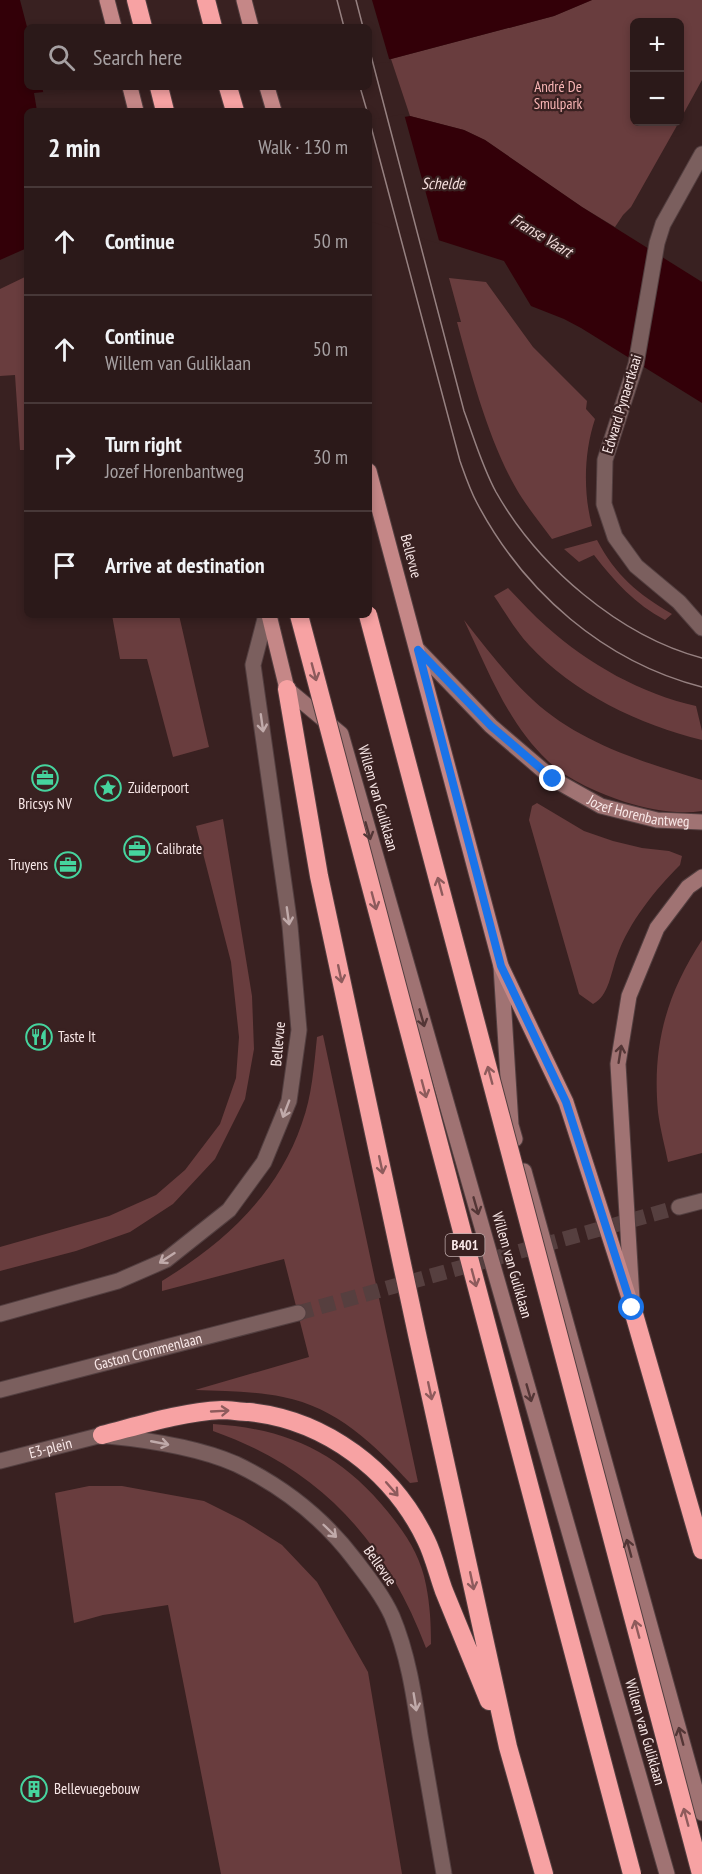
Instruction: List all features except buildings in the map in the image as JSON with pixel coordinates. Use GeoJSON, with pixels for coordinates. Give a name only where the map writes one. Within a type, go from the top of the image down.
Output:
{"type":"FeatureCollection","features":[{"type":"Feature","properties":{"kind":"highway"},"geometry":{"type":"LineString","coordinates":[[136,0],[142,24]]}},
{"type":"Feature","properties":{"kind":"highway"},"geometry":{"type":"LineString","coordinates":[[206,0],[212,24]]}},
{"type":"Feature","properties":{"kind":"highway"},"geometry":{"type":"LineString","coordinates":[[160,90],[164,108]]}},
{"type":"Feature","properties":{"kind":"highway"},"geometry":{"type":"LineString","coordinates":[[229,90],[234,108]]}},
{"type":"Feature","properties":{"kind":"highway","name":"B401"},"geometry":{"type":"LineString","coordinates":[[300,618],[632,1874]]}},
{"type":"Feature","properties":{"kind":"highway"},"geometry":{"type":"LineString","coordinates":[[369,618],[701,1874]]}},
{"type":"Feature","properties":{"kind":"highway"},"geometry":{"type":"LineString","coordinates":[[287,689],[319,876],[508,1747],[544,1874]]}},
{"type":"Feature","properties":{"kind":"highway"},"geometry":{"type":"LineString","coordinates":[[632,1308],[702,1550]]}},
{"type":"Feature","properties":{"kind":"highway"},"geometry":{"type":"LineString","coordinates":[[102,1435],[176,1416],[224,1410],[273,1415],[316,1431],[353,1451],[380,1475],[408,1507],[427,1542],[444,1590],[508,1747]]}},
{"type":"Feature","properties":{"kind":"main road"},"geometry":{"type":"LineString","coordinates":[[107,0],[113,24]]}},
{"type":"Feature","properties":{"kind":"main road"},"geometry":{"type":"LineString","coordinates":[[244,0],[251,24]]}},
{"type":"Feature","properties":{"kind":"main road"},"geometry":{"type":"LineString","coordinates":[[131,90],[135,108]]}},
{"type":"Feature","properties":{"kind":"main road"},"geometry":{"type":"LineString","coordinates":[[268,90],[273,108]]}},
{"type":"Feature","properties":{"kind":"main road","name":"Bellevue"},"geometry":{"type":"LineString","coordinates":[[372,482],[418,650]]}},
{"type":"Feature","properties":{"kind":"main road","name":"Bellevue"},"geometry":{"type":"LineString","coordinates":[[269,618],[287,689]]}},
{"type":"Feature","properties":{"kind":"main road"},"geometry":{"type":"LineString","coordinates":[[418,650],[501,966],[566,1102],[632,1308]]}},
{"type":"Feature","properties":{"kind":"main road","name":"Jozef Horenbantweg"},"geometry":{"type":"LineString","coordinates":[[418,650],[491,726],[553,779],[601,806],[657,820],[702,822]]}},
{"type":"Feature","properties":{"kind":"main road","name":"Willem van Guliklaan"},"geometry":{"type":"LineString","coordinates":[[287,689],[341,734],[667,1874]]}},
{"type":"Feature","properties":{"kind":"main road"},"geometry":{"type":"LineString","coordinates":[[632,1308],[618,1064],[625,1019],[629,996],[657,928],[688,887],[702,877]]}},
{"type":"Feature","properties":{"kind":"main road"},"geometry":{"type":"LineString","coordinates":[[501,966],[511,1125],[702,1813]]}},
{"type":"Feature","properties":{"kind":"street","name":"Edward Pynaertkaai"},"geometry":{"type":"LineString","coordinates":[[702,154],[663,224],[657,243],[636,364],[605,460],[604,504],[615,537],[636,566],[679,603],[702,628]]}},
{"type":"Feature","properties":{"kind":"street","name":"Bellevue"},"geometry":{"type":"LineString","coordinates":[[0,1314],[118,1281],[166,1260],[229,1210],[264,1162],[289,1101],[299,1030],[290,926],[253,665],[267,618]]}},
{"type":"Feature","properties":{"kind":"street"},"geometry":{"type":"LineString","coordinates":[[679,1207],[702,1201]]}},
{"type":"Feature","properties":{"kind":"street","name":"Gaston Crommenlaan"},"geometry":{"type":"LineString","coordinates":[[0,1390],[298,1313]]}},
{"type":"Feature","properties":{"kind":"street","name":"Bellevue"},"geometry":{"type":"LineString","coordinates":[[102,1435],[142,1439],[184,1448],[235,1464],[286,1494],[313,1514],[340,1540],[368,1576],[391,1615],[403,1648],[444,1874]]}},
{"type":"Feature","properties":{"kind":"street","name":"E3-plein"},"geometry":{"type":"LineString","coordinates":[[0,1461],[102,1435]]}},
{"type":"Feature","properties":{"kind":"green space","name":"André De Smulpark"},"geometry":{"type":"Polygon","coordinates":[[[592,0],[702,0],[702,80],[684,113],[684,18],[630,18],[630,126],[677,126],[631,207],[615,227],[485,140],[464,130],[410,116],[391,59],[554,16],[592,0]]]}},
{"type":"Feature","properties":{"kind":"green space"},"geometry":{"type":"Polygon","coordinates":[[[24,277],[24,450],[20,450],[15,375],[0,376],[0,289],[24,277]]]}},
{"type":"Feature","properties":{"kind":"green space"},"geometry":{"type":"Polygon","coordinates":[[[449,278],[486,282],[533,347],[587,401],[586,409],[595,419],[586,472],[587,500],[592,526],[552,539],[525,503],[511,479],[492,436],[476,389],[457,322],[461,322],[449,278]]]}},
{"type":"Feature","properties":{"kind":"green space"},"geometry":{"type":"Polygon","coordinates":[[[597,540],[612,564],[629,583],[672,614],[665,620],[644,607],[618,583],[594,555],[579,562],[564,549],[597,540]]]}},
{"type":"Feature","properties":{"kind":"green space"},"geometry":{"type":"Polygon","coordinates":[[[508,588],[563,641],[598,665],[656,694],[696,706],[702,740],[655,726],[632,716],[609,705],[566,678],[529,645],[494,596],[508,588]]]}},
{"type":"Feature","properties":{"kind":"green space"},"geometry":{"type":"Polygon","coordinates":[[[113,618],[180,618],[209,747],[173,757],[147,659],[120,659],[113,618]]]}},
{"type":"Feature","properties":{"kind":"green space"},"geometry":{"type":"Polygon","coordinates":[[[464,620],[514,681],[551,715],[591,739],[613,749],[702,780],[702,811],[663,811],[625,802],[585,786],[556,768],[534,746],[510,713],[464,620]]]}},
{"type":"Feature","properties":{"kind":"green space"},"geometry":{"type":"Polygon","coordinates":[[[537,803],[584,831],[613,841],[669,851],[682,856],[680,865],[652,896],[628,931],[606,990],[593,1004],[579,994],[529,820],[532,806],[537,803]]]}},
{"type":"Feature","properties":{"kind":"green space"},"geometry":{"type":"Polygon","coordinates":[[[223,819],[252,996],[254,1049],[245,1099],[215,1159],[173,1204],[130,1232],[76,1251],[0,1271],[0,1247],[109,1216],[156,1195],[185,1170],[220,1124],[236,1078],[239,1037],[231,962],[196,826],[223,819]]]}},
{"type":"Feature","properties":{"kind":"green space"},"geometry":{"type":"Polygon","coordinates":[[[702,940],[702,1153],[668,1162],[658,1112],[657,1065],[660,1043],[664,1022],[679,981],[702,940]]]}},
{"type":"Feature","properties":{"kind":"green space"},"geometry":{"type":"Polygon","coordinates":[[[323,1035],[418,1482],[410,1483],[353,1429],[320,1409],[272,1395],[195,1390],[309,1357],[284,1259],[162,1291],[162,1281],[227,1233],[264,1194],[279,1172],[292,1149],[302,1123],[312,1081],[317,1037],[323,1035]]]}},
{"type":"Feature","properties":{"kind":"green space"},"geometry":{"type":"Polygon","coordinates":[[[213,1424],[240,1427],[289,1438],[332,1460],[370,1491],[412,1546],[424,1575],[431,1644],[426,1648],[410,1610],[391,1575],[370,1543],[345,1514],[317,1488],[286,1466],[252,1447],[213,1431],[213,1424]]]}},
{"type":"Feature","properties":{"kind":"green space"},"geometry":{"type":"Polygon","coordinates":[[[89,1486],[122,1486],[204,1501],[244,1521],[282,1545],[317,1582],[368,1672],[402,1874],[221,1874],[168,1605],[103,1615],[74,1623],[55,1493],[89,1486]]]}},
{"type":"Feature","properties":{"kind":"water"},"geometry":{"type":"Polygon","coordinates":[[[0,0],[592,0],[554,16],[391,59],[372,61],[372,24],[24,24],[24,90],[64,90],[34,93],[36,108],[24,108],[24,249],[0,260],[0,0]]]}},
{"type":"Feature","properties":{"kind":"water","name":"Schelde"},"geometry":{"type":"Polygon","coordinates":[[[410,116],[464,130],[485,140],[582,207],[702,282],[702,403],[581,328],[531,306],[504,261],[372,219],[372,122],[410,116]]]}},
{"type":"Feature","properties":{"kind":"pier"},"geometry":{"type":"Polygon","coordinates":[[[20,0],[372,0],[390,62],[372,64],[372,24],[26,24],[20,0]]]}},
{"type":"Feature","properties":{"kind":"pier"},"geometry":{"type":"Polygon","coordinates":[[[43,90],[95,90],[44,95],[43,90]]]}},
{"type":"Feature","properties":{"kind":"pier"},"geometry":{"type":"Polygon","coordinates":[[[404,114],[440,244],[372,222],[372,119],[404,114]]]}},
{"type":"Feature","properties":{"kind":"tunnel"},"geometry":{"type":"LineString","coordinates":[[298,1313],[679,1207]]}},
{"type":"Feature","properties":{"kind":"tram line"},"geometry":{"type":"LineString","coordinates":[[337,0],[343,24]]}},
{"type":"Feature","properties":{"kind":"tram line"},"geometry":{"type":"LineString","coordinates":[[356,0],[362,24]]}},
{"type":"Feature","properties":{"kind":"tram line"},"geometry":{"type":"LineString","coordinates":[[372,59],[464,411],[482,462],[496,492],[534,546],[584,594],[611,615],[641,633],[671,648],[702,658]]}},
{"type":"Feature","properties":{"kind":"tram line"},"geometry":{"type":"LineString","coordinates":[[361,90],[366,108]]}},
{"type":"Feature","properties":{"kind":"tram line"},"geometry":{"type":"LineString","coordinates":[[372,130],[460,461],[477,503],[518,566],[570,619],[600,641],[632,660],[666,676],[702,687]]}},
{"type":"Feature","properties":{"kind":"place","name":"Bricsys NV"},"geometry":{"type":"Point","coordinates":[45,778]}},
{"type":"Feature","properties":{"kind":"place","name":"Zuiderpoort"},"geometry":{"type":"Point","coordinates":[108,788]}},
{"type":"Feature","properties":{"kind":"place","name":"Calibrate"},"geometry":{"type":"Point","coordinates":[137,849]}},
{"type":"Feature","properties":{"kind":"place","name":"Truyens"},"geometry":{"type":"Point","coordinates":[68,865]}},
{"type":"Feature","properties":{"kind":"place","name":"Taste It"},"geometry":{"type":"Point","coordinates":[39,1037]}},
{"type":"Feature","properties":{"kind":"place","name":"Bellevuegebouw"},"geometry":{"type":"Point","coordinates":[34,1789]}},
{"type":"Feature","properties":{"kind":"route"},"geometry":{"type":"LineString","coordinates":[[553,779],[491,726],[418,650],[501,966],[566,1102],[632,1308]]}},
{"type":"Feature","properties":{"kind":"water label","name":"Franse Vaart"},"geometry":{"type":"Point","coordinates":[542,235]}}]}
